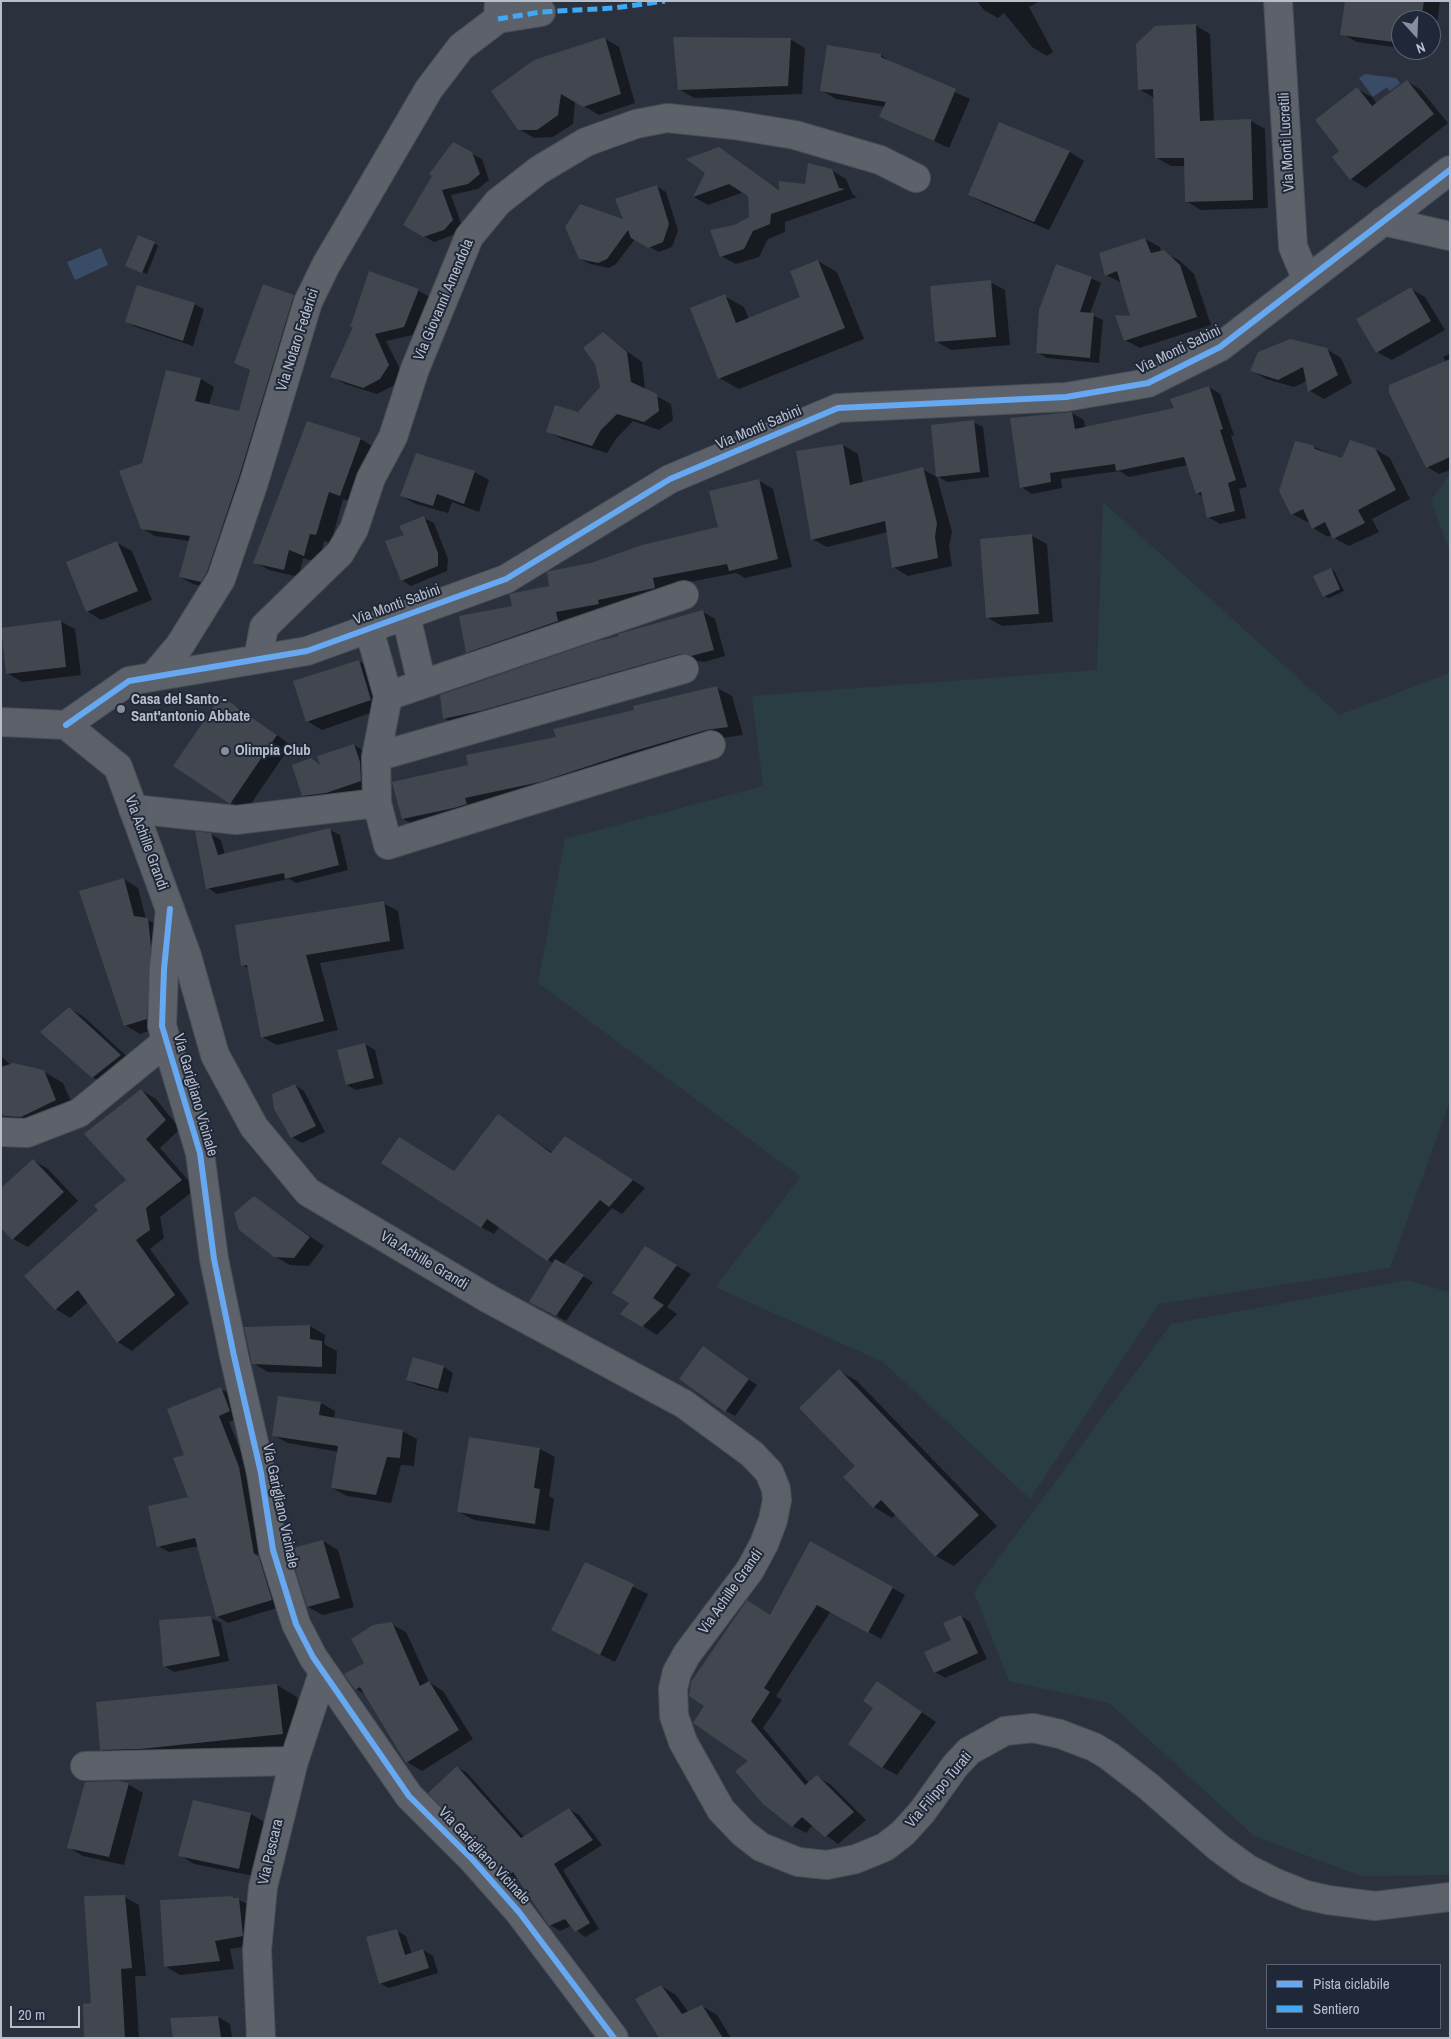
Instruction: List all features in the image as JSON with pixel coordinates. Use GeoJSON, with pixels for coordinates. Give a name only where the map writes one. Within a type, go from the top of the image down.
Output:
{"type":"FeatureCollection","features":[{"type":"Feature","properties":{"kind":"main road"},"geometry":{"type":"LineString","coordinates":[[1,722],[66,725]]}},
{"type":"Feature","properties":{"kind":"main road","name":"Via Achille Grandi"},"geometry":{"type":"LineString","coordinates":[[66,725],[118,767],[188,956],[215,1055],[254,1127],[308,1192],[489,1299],[684,1404],[752,1454],[769,1472],[776,1489],[777,1500],[773,1520],[764,1544],[750,1570],[682,1663],[675,1680],[673,1707]]}},
{"type":"Feature","properties":{"kind":"main road","name":"Via Filippo Turati"},"geometry":{"type":"LineString","coordinates":[[673,1707],[676,1725],[683,1742],[721,1810],[743,1833],[761,1846],[798,1862],[811,1865],[846,1862],[885,1847],[913,1822],[955,1766],[969,1751],[1005,1731],[1033,1728],[1060,1734],[1094,1747],[1109,1756],[1148,1786],[1219,1848],[1248,1869],[1276,1883],[1306,1895],[1375,1906],[1450,1897]]}},
{"type":"Feature","properties":{"kind":"street","name":"Via Monti Lucretili"},"geometry":{"type":"LineString","coordinates":[[1278,1],[1293,247],[1307,280]]}},
{"type":"Feature","properties":{"kind":"street"},"geometry":{"type":"LineString","coordinates":[[499,10],[541,12]]}},
{"type":"Feature","properties":{"kind":"street","name":"Via Notaro Federici"},"geometry":{"type":"LineString","coordinates":[[153,677],[180,645],[221,579],[254,482],[308,302],[326,266],[430,89],[461,47],[499,10]]}},
{"type":"Feature","properties":{"kind":"street","name":"Via Giovanni Amendola"},"geometry":{"type":"LineString","coordinates":[[258,660],[264,626],[340,553],[354,529],[372,478],[393,437],[415,369],[469,237],[498,202],[539,170],[586,142],[636,124],[667,118],[795,134],[880,160],[916,178]]}},
{"type":"Feature","properties":{"kind":"street","name":"Via Monti Sabini"},"geometry":{"type":"LineString","coordinates":[[66,725],[129,682],[307,652],[506,579],[670,479],[838,408],[1066,397],[1148,383],[1220,347],[1450,170]]}},
{"type":"Feature","properties":{"kind":"street"},"geometry":{"type":"LineString","coordinates":[[1383,221],[1450,236]]}},
{"type":"Feature","properties":{"kind":"street"},"geometry":{"type":"LineString","coordinates":[[388,696],[684,595]]}},
{"type":"Feature","properties":{"kind":"street"},"geometry":{"type":"LineString","coordinates":[[406,616],[422,684]]}},
{"type":"Feature","properties":{"kind":"street"},"geometry":{"type":"LineString","coordinates":[[369,629],[388,696],[376,756],[377,803],[388,845],[711,745]]}},
{"type":"Feature","properties":{"kind":"street"},"geometry":{"type":"LineString","coordinates":[[376,756],[684,669]]}},
{"type":"Feature","properties":{"kind":"street"},"geometry":{"type":"LineString","coordinates":[[133,808],[236,820],[377,803]]}},
{"type":"Feature","properties":{"kind":"street","name":"Via Garigliano Vicinale"},"geometry":{"type":"LineString","coordinates":[[170,909],[164,969],[162,1026],[200,1153],[214,1259],[261,1473],[273,1550],[296,1624],[306,1647],[323,1673],[409,1796],[473,1860],[519,1912],[614,2038]]}},
{"type":"Feature","properties":{"kind":"street"},"geometry":{"type":"LineString","coordinates":[[1,1132],[27,1133],[79,1113],[167,1041]]}},
{"type":"Feature","properties":{"kind":"street","name":"Via Pescara"},"geometry":{"type":"LineString","coordinates":[[261,2038],[257,1950],[260,1903],[270,1850],[294,1761],[323,1673]]}},
{"type":"Feature","properties":{"kind":"street"},"geometry":{"type":"LineString","coordinates":[[85,1766],[294,1761]]}},
{"type":"Feature","properties":{"kind":"shaded area"},"geometry":{"type":"Polygon","coordinates":[[[1450,474],[1450,553],[1431,500],[1450,474]]]}},
{"type":"Feature","properties":{"kind":"shaded area"},"geometry":{"type":"Polygon","coordinates":[[[1103,502],[1339,715],[1450,673],[1450,1101],[1390,1268],[1159,1304],[1030,1499],[883,1362],[715,1287],[801,1177],[538,983],[565,839],[763,786],[752,696],[1097,670],[1103,502]]]}},
{"type":"Feature","properties":{"kind":"shaded area"},"geometry":{"type":"Polygon","coordinates":[[[1407,1280],[1450,1292],[1450,1875],[1361,1876],[1254,1836],[1109,1703],[1009,1681],[974,1592],[1171,1324],[1407,1280]]]}},
{"type":"Feature","properties":{"kind":"water"},"geometry":{"type":"Polygon","coordinates":[[[1365,74],[1396,78],[1400,83],[1390,91],[1387,87],[1373,97],[1359,78],[1365,74]]]}},
{"type":"Feature","properties":{"kind":"water"},"geometry":{"type":"Polygon","coordinates":[[[101,248],[108,265],[75,280],[67,262],[101,248]]]}},
{"type":"Feature","properties":{"kind":"building"},"geometry":{"type":"Polygon","coordinates":[[[1345,1],[1424,1],[1423,10],[1391,10],[1391,42],[1340,35],[1345,1]]]}},
{"type":"Feature","properties":{"kind":"building"},"geometry":{"type":"Polygon","coordinates":[[[1196,24],[1200,121],[1251,119],[1253,200],[1185,202],[1184,158],[1155,158],[1153,89],[1138,90],[1136,44],[1155,26],[1196,24]]]}},
{"type":"Feature","properties":{"kind":"building"},"geometry":{"type":"Polygon","coordinates":[[[605,37],[621,94],[583,107],[561,94],[558,115],[537,130],[518,130],[491,91],[534,60],[605,37]]]}},
{"type":"Feature","properties":{"kind":"building"},"geometry":{"type":"Polygon","coordinates":[[[673,37],[791,38],[788,86],[678,90],[673,37]]]}},
{"type":"Feature","properties":{"kind":"building"},"geometry":{"type":"Polygon","coordinates":[[[827,45],[881,54],[881,57],[956,89],[934,141],[879,117],[886,102],[820,91],[827,45]]]}},
{"type":"Feature","properties":{"kind":"building"},"geometry":{"type":"Polygon","coordinates":[[[1407,80],[1434,114],[1350,180],[1332,157],[1339,151],[1315,120],[1357,87],[1372,106],[1407,80]]]}},
{"type":"Feature","properties":{"kind":"building"},"geometry":{"type":"Polygon","coordinates":[[[999,122],[1070,151],[1034,222],[968,195],[999,122]]]}},
{"type":"Feature","properties":{"kind":"building"},"geometry":{"type":"Polygon","coordinates":[[[453,142],[472,152],[480,174],[468,184],[442,190],[453,220],[444,230],[423,237],[403,225],[432,176],[429,174],[453,142]]]}},
{"type":"Feature","properties":{"kind":"building"},"geometry":{"type":"Polygon","coordinates":[[[719,147],[779,190],[779,181],[805,184],[808,163],[832,169],[839,188],[845,189],[771,214],[770,224],[753,231],[744,249],[720,257],[710,230],[734,225],[749,217],[748,196],[729,184],[693,197],[705,173],[686,159],[719,147]]]}},
{"type":"Feature","properties":{"kind":"building"},"geometry":{"type":"Polygon","coordinates":[[[657,185],[669,224],[663,242],[648,248],[631,238],[628,230],[607,259],[598,263],[579,259],[565,227],[580,204],[623,219],[615,199],[657,185]]]}},
{"type":"Feature","properties":{"kind":"building"},"geometry":{"type":"Polygon","coordinates":[[[138,235],[155,242],[142,273],[125,266],[138,235]]]}},
{"type":"Feature","properties":{"kind":"building"},"geometry":{"type":"Polygon","coordinates":[[[1145,238],[1151,253],[1164,250],[1180,265],[1197,317],[1124,341],[1115,315],[1130,316],[1117,271],[1105,276],[1099,253],[1145,238]]]}},
{"type":"Feature","properties":{"kind":"building"},"geometry":{"type":"Polygon","coordinates":[[[818,260],[845,328],[718,379],[690,308],[725,294],[736,323],[800,297],[790,271],[818,260]]]}},
{"type":"Feature","properties":{"kind":"building"},"geometry":{"type":"Polygon","coordinates":[[[1056,264],[1092,277],[1080,312],[1094,313],[1090,358],[1036,353],[1039,310],[1056,264]]]}},
{"type":"Feature","properties":{"kind":"building"},"geometry":{"type":"Polygon","coordinates":[[[369,271],[419,289],[404,327],[375,334],[389,365],[380,379],[363,388],[330,377],[353,327],[350,327],[369,271]]]}},
{"type":"Feature","properties":{"kind":"building"},"geometry":{"type":"Polygon","coordinates":[[[991,280],[996,337],[935,342],[930,286],[991,280]]]}},
{"type":"Feature","properties":{"kind":"building"},"geometry":{"type":"Polygon","coordinates":[[[263,284],[294,295],[239,477],[207,572],[201,582],[179,577],[190,536],[141,529],[119,471],[142,463],[166,370],[201,378],[195,401],[239,411],[250,370],[234,363],[263,284]]]}},
{"type":"Feature","properties":{"kind":"building"},"geometry":{"type":"Polygon","coordinates":[[[137,285],[195,303],[183,341],[125,322],[137,285]]]}},
{"type":"Feature","properties":{"kind":"building"},"geometry":{"type":"Polygon","coordinates":[[[1411,287],[1431,321],[1376,353],[1356,319],[1411,287]]]}},
{"type":"Feature","properties":{"kind":"building"},"geometry":{"type":"Polygon","coordinates":[[[603,332],[627,352],[631,382],[657,394],[659,411],[644,422],[617,414],[601,430],[592,446],[546,432],[555,405],[578,412],[600,387],[595,364],[583,348],[603,332]]]}},
{"type":"Feature","properties":{"kind":"building"},"geometry":{"type":"Polygon","coordinates":[[[1290,339],[1327,348],[1338,375],[1308,392],[1303,367],[1278,380],[1250,371],[1258,352],[1290,339]]]}},
{"type":"Feature","properties":{"kind":"building"},"geometry":{"type":"Polygon","coordinates":[[[1450,359],[1450,457],[1426,468],[1389,393],[1389,385],[1450,359]]]}},
{"type":"Feature","properties":{"kind":"building"},"geometry":{"type":"Polygon","coordinates":[[[1209,386],[1223,429],[1220,430],[1236,480],[1228,483],[1235,511],[1207,518],[1201,492],[1196,494],[1184,457],[1116,471],[1115,464],[1050,473],[1051,482],[1020,488],[1010,418],[1072,412],[1075,429],[1174,408],[1170,399],[1209,386]]]}},
{"type":"Feature","properties":{"kind":"building"},"geometry":{"type":"Polygon","coordinates":[[[974,420],[980,472],[936,477],[931,425],[974,420]]]}},
{"type":"Feature","properties":{"kind":"building"},"geometry":{"type":"Polygon","coordinates":[[[307,421],[361,438],[340,496],[329,492],[316,535],[310,534],[304,556],[289,550],[284,570],[253,563],[307,421]]]}},
{"type":"Feature","properties":{"kind":"building"},"geometry":{"type":"Polygon","coordinates":[[[1350,440],[1375,448],[1396,490],[1358,510],[1365,523],[1333,539],[1325,522],[1312,529],[1303,509],[1291,515],[1279,491],[1295,441],[1313,445],[1315,449],[1342,458],[1350,440]]]}},
{"type":"Feature","properties":{"kind":"building"},"geometry":{"type":"Polygon","coordinates":[[[843,444],[850,485],[923,467],[937,523],[935,537],[938,558],[892,568],[885,521],[811,540],[796,451],[843,444]]]}},
{"type":"Feature","properties":{"kind":"building"},"geometry":{"type":"Polygon","coordinates":[[[416,453],[475,471],[464,504],[437,494],[433,506],[400,496],[416,453]]]}},
{"type":"Feature","properties":{"kind":"building"},"geometry":{"type":"Polygon","coordinates":[[[759,479],[778,559],[729,571],[727,564],[653,578],[655,588],[598,600],[599,604],[556,612],[558,621],[466,653],[459,616],[512,606],[509,594],[549,586],[547,572],[549,571],[591,563],[642,545],[718,527],[709,491],[759,479]]]}},
{"type":"Feature","properties":{"kind":"building"},"geometry":{"type":"Polygon","coordinates":[[[424,516],[438,553],[438,566],[401,581],[385,541],[404,535],[399,526],[424,516]]]}},
{"type":"Feature","properties":{"kind":"building"},"geometry":{"type":"Polygon","coordinates":[[[1032,534],[1039,614],[986,618],[980,539],[1032,534]]]}},
{"type":"Feature","properties":{"kind":"building"},"geometry":{"type":"Polygon","coordinates":[[[117,541],[138,591],[86,612],[66,562],[117,541]]]}},
{"type":"Feature","properties":{"kind":"building"},"geometry":{"type":"Polygon","coordinates":[[[1331,568],[1340,589],[1323,597],[1313,576],[1331,568]]]}},
{"type":"Feature","properties":{"kind":"building"},"geometry":{"type":"Polygon","coordinates":[[[703,610],[714,650],[691,656],[680,654],[480,711],[443,719],[440,695],[594,642],[618,636],[618,634],[703,610]]]}},
{"type":"Feature","properties":{"kind":"building"},"geometry":{"type":"Polygon","coordinates":[[[61,620],[66,667],[6,674],[1,628],[61,620]]]}},
{"type":"Feature","properties":{"kind":"building"},"geometry":{"type":"Polygon","coordinates":[[[359,660],[371,700],[306,722],[293,681],[359,660]]]}},
{"type":"Feature","properties":{"kind":"building"},"geometry":{"type":"Polygon","coordinates":[[[717,686],[728,727],[706,730],[540,782],[465,798],[467,804],[454,808],[402,819],[392,782],[468,765],[466,755],[556,737],[553,729],[634,710],[633,706],[717,686]]]}},
{"type":"Feature","properties":{"kind":"building","name":"Olimpia Club"},"geometry":{"type":"Polygon","coordinates":[[[221,696],[277,735],[230,804],[173,766],[221,696]]]}},
{"type":"Feature","properties":{"kind":"building"},"geometry":{"type":"Polygon","coordinates":[[[354,744],[360,762],[361,781],[326,793],[302,796],[292,765],[311,758],[320,765],[317,756],[354,744]]]}},
{"type":"Feature","properties":{"kind":"building"},"geometry":{"type":"Polygon","coordinates":[[[330,828],[339,865],[285,879],[284,873],[206,889],[195,831],[211,833],[218,855],[330,828]]]}},
{"type":"Feature","properties":{"kind":"building"},"geometry":{"type":"Polygon","coordinates":[[[124,878],[134,916],[148,918],[151,947],[147,1019],[124,1026],[79,891],[124,878]]]}},
{"type":"Feature","properties":{"kind":"building"},"geometry":{"type":"Polygon","coordinates":[[[384,901],[390,941],[306,955],[324,1021],[261,1038],[247,965],[241,966],[235,925],[384,901]]]}},
{"type":"Feature","properties":{"kind":"building"},"geometry":{"type":"Polygon","coordinates":[[[69,1007],[121,1055],[92,1078],[40,1032],[69,1007]]]}},
{"type":"Feature","properties":{"kind":"building"},"geometry":{"type":"Polygon","coordinates":[[[365,1043],[374,1078],[346,1085],[337,1050],[365,1043]]]}},
{"type":"Feature","properties":{"kind":"building"},"geometry":{"type":"Polygon","coordinates":[[[13,1063],[44,1070],[56,1100],[21,1117],[4,1116],[1,1112],[1,1067],[13,1063]]]}},
{"type":"Feature","properties":{"kind":"building"},"geometry":{"type":"Polygon","coordinates":[[[295,1084],[316,1126],[291,1138],[274,1109],[272,1094],[295,1084]]]}},
{"type":"Feature","properties":{"kind":"building"},"geometry":{"type":"Polygon","coordinates":[[[141,1089],[166,1120],[146,1139],[182,1180],[146,1208],[150,1230],[136,1240],[175,1295],[117,1343],[78,1290],[55,1310],[24,1276],[98,1210],[94,1206],[126,1180],[84,1134],[141,1089]]]}},
{"type":"Feature","properties":{"kind":"building"},"geometry":{"type":"Polygon","coordinates":[[[498,1114],[551,1153],[565,1136],[633,1180],[609,1207],[600,1200],[547,1261],[487,1219],[481,1228],[381,1163],[399,1137],[454,1171],[498,1114]]]}},
{"type":"Feature","properties":{"kind":"building"},"geometry":{"type":"Polygon","coordinates":[[[33,1159],[64,1192],[12,1240],[1,1228],[1,1188],[33,1159]]]}},
{"type":"Feature","properties":{"kind":"building"},"geometry":{"type":"Polygon","coordinates":[[[254,1196],[310,1237],[294,1258],[274,1257],[239,1230],[234,1213],[254,1196]]]}},
{"type":"Feature","properties":{"kind":"building"},"geometry":{"type":"Polygon","coordinates":[[[645,1246],[677,1265],[653,1298],[664,1305],[642,1327],[620,1314],[629,1303],[612,1293],[645,1246]]]}},
{"type":"Feature","properties":{"kind":"building"},"geometry":{"type":"Polygon","coordinates":[[[555,1259],[584,1275],[556,1316],[529,1302],[555,1259]]]}},
{"type":"Feature","properties":{"kind":"building"},"geometry":{"type":"Polygon","coordinates":[[[310,1325],[310,1339],[322,1341],[322,1367],[252,1364],[244,1327],[310,1325]]]}},
{"type":"Feature","properties":{"kind":"building"},"geometry":{"type":"Polygon","coordinates":[[[703,1346],[749,1379],[725,1412],[679,1379],[703,1346]]]}},
{"type":"Feature","properties":{"kind":"building"},"geometry":{"type":"Polygon","coordinates":[[[413,1357],[444,1366],[438,1389],[406,1380],[413,1357]]]}},
{"type":"Feature","properties":{"kind":"building"},"geometry":{"type":"Polygon","coordinates":[[[839,1369],[979,1515],[935,1557],[881,1500],[873,1508],[843,1477],[855,1466],[799,1408],[839,1369]]]}},
{"type":"Feature","properties":{"kind":"building"},"geometry":{"type":"Polygon","coordinates":[[[221,1387],[230,1411],[219,1416],[239,1467],[254,1554],[259,1557],[272,1600],[216,1617],[195,1538],[157,1547],[148,1506],[188,1497],[173,1458],[184,1455],[167,1409],[221,1387]]]}},
{"type":"Feature","properties":{"kind":"building"},"geometry":{"type":"Polygon","coordinates":[[[278,1396],[321,1402],[319,1415],[403,1430],[400,1458],[387,1457],[376,1495],[331,1488],[338,1446],[272,1436],[278,1396]]]}},
{"type":"Feature","properties":{"kind":"building"},"geometry":{"type":"Polygon","coordinates":[[[469,1437],[540,1448],[534,1488],[540,1489],[535,1524],[457,1512],[469,1437]]]}},
{"type":"Feature","properties":{"kind":"building"},"geometry":{"type":"Polygon","coordinates":[[[323,1540],[340,1598],[307,1607],[289,1549],[323,1540]]]}},
{"type":"Feature","properties":{"kind":"building"},"geometry":{"type":"Polygon","coordinates":[[[810,1541],[893,1587],[868,1633],[817,1605],[764,1688],[770,1692],[751,1721],[805,1785],[817,1775],[854,1812],[825,1837],[802,1817],[792,1827],[763,1804],[735,1771],[748,1761],[693,1723],[704,1706],[689,1696],[691,1682],[747,1600],[770,1615],[810,1541]]]}},
{"type":"Feature","properties":{"kind":"building"},"geometry":{"type":"Polygon","coordinates":[[[585,1562],[634,1584],[600,1655],[551,1630],[585,1562]]]}},
{"type":"Feature","properties":{"kind":"building"},"geometry":{"type":"Polygon","coordinates":[[[961,1615],[978,1653],[934,1673],[924,1652],[951,1640],[943,1623],[961,1615]]]}},
{"type":"Feature","properties":{"kind":"building"},"geometry":{"type":"Polygon","coordinates":[[[211,1616],[220,1656],[163,1667],[159,1620],[211,1616]]]}},
{"type":"Feature","properties":{"kind":"building"},"geometry":{"type":"Polygon","coordinates":[[[392,1622],[420,1686],[429,1681],[459,1730],[406,1763],[360,1687],[355,1690],[344,1674],[364,1663],[351,1639],[373,1625],[392,1622]]]}},
{"type":"Feature","properties":{"kind":"building"},"geometry":{"type":"Polygon","coordinates":[[[877,1681],[922,1712],[882,1768],[848,1744],[873,1708],[863,1701],[877,1681]]]}},
{"type":"Feature","properties":{"kind":"building"},"geometry":{"type":"Polygon","coordinates":[[[277,1684],[283,1734],[140,1749],[100,1750],[96,1702],[277,1684]]]}},
{"type":"Feature","properties":{"kind":"building"},"geometry":{"type":"Polygon","coordinates":[[[457,1766],[521,1838],[569,1808],[593,1840],[554,1864],[590,1923],[575,1932],[565,1919],[549,1926],[513,1872],[508,1876],[428,1793],[457,1766]]]}},
{"type":"Feature","properties":{"kind":"building"},"geometry":{"type":"Polygon","coordinates":[[[119,1781],[129,1783],[109,1857],[67,1848],[85,1782],[119,1781]]]}},
{"type":"Feature","properties":{"kind":"building"},"geometry":{"type":"Polygon","coordinates":[[[193,1800],[251,1813],[239,1869],[178,1856],[193,1800]]]}},
{"type":"Feature","properties":{"kind":"building"},"geometry":{"type":"Polygon","coordinates":[[[125,1895],[132,1968],[121,1969],[125,2038],[84,2038],[83,2004],[91,2003],[84,1896],[125,1895]]]}},
{"type":"Feature","properties":{"kind":"building"},"geometry":{"type":"Polygon","coordinates":[[[233,1896],[233,1898],[239,1898],[243,1936],[215,1941],[220,1961],[164,1967],[160,1900],[233,1896]]]}},
{"type":"Feature","properties":{"kind":"building"},"geometry":{"type":"Polygon","coordinates":[[[397,1929],[405,1955],[423,1949],[429,1968],[379,1984],[366,1937],[397,1929]]]}},
{"type":"Feature","properties":{"kind":"building"},"geometry":{"type":"Polygon","coordinates":[[[661,1985],[682,2014],[702,2005],[723,2038],[659,2038],[635,1999],[661,1985]]]}},
{"type":"Feature","properties":{"kind":"building"},"geometry":{"type":"Polygon","coordinates":[[[218,2016],[221,2038],[173,2038],[170,2018],[218,2016]]]}},
{"type":"Feature","properties":{"kind":"marked path"},"geometry":{"type":"LineString","coordinates":[[498,19],[541,12],[614,8],[665,1]]}},
{"type":"Feature","properties":{"kind":"cycle path"},"geometry":{"type":"LineString","coordinates":[[66,725],[129,681],[307,651],[506,579],[670,479],[838,408],[1066,397],[1148,383],[1220,347],[1450,170]]}},
{"type":"Feature","properties":{"kind":"cycle path"},"geometry":{"type":"LineString","coordinates":[[170,909],[164,969],[162,1026],[200,1153],[214,1259],[261,1473],[273,1550],[296,1624],[313,1657],[409,1796],[473,1860],[519,1912],[614,2038]]}},
{"type":"Feature","properties":{"kind":"place","name":"Casa del Santo - Sant'antonio Abbate"},"geometry":{"type":"Point","coordinates":[121,709]}},
{"type":"Feature","properties":{"kind":"place","name":"Olimpia Club"},"geometry":{"type":"Point","coordinates":[225,751]}}]}
